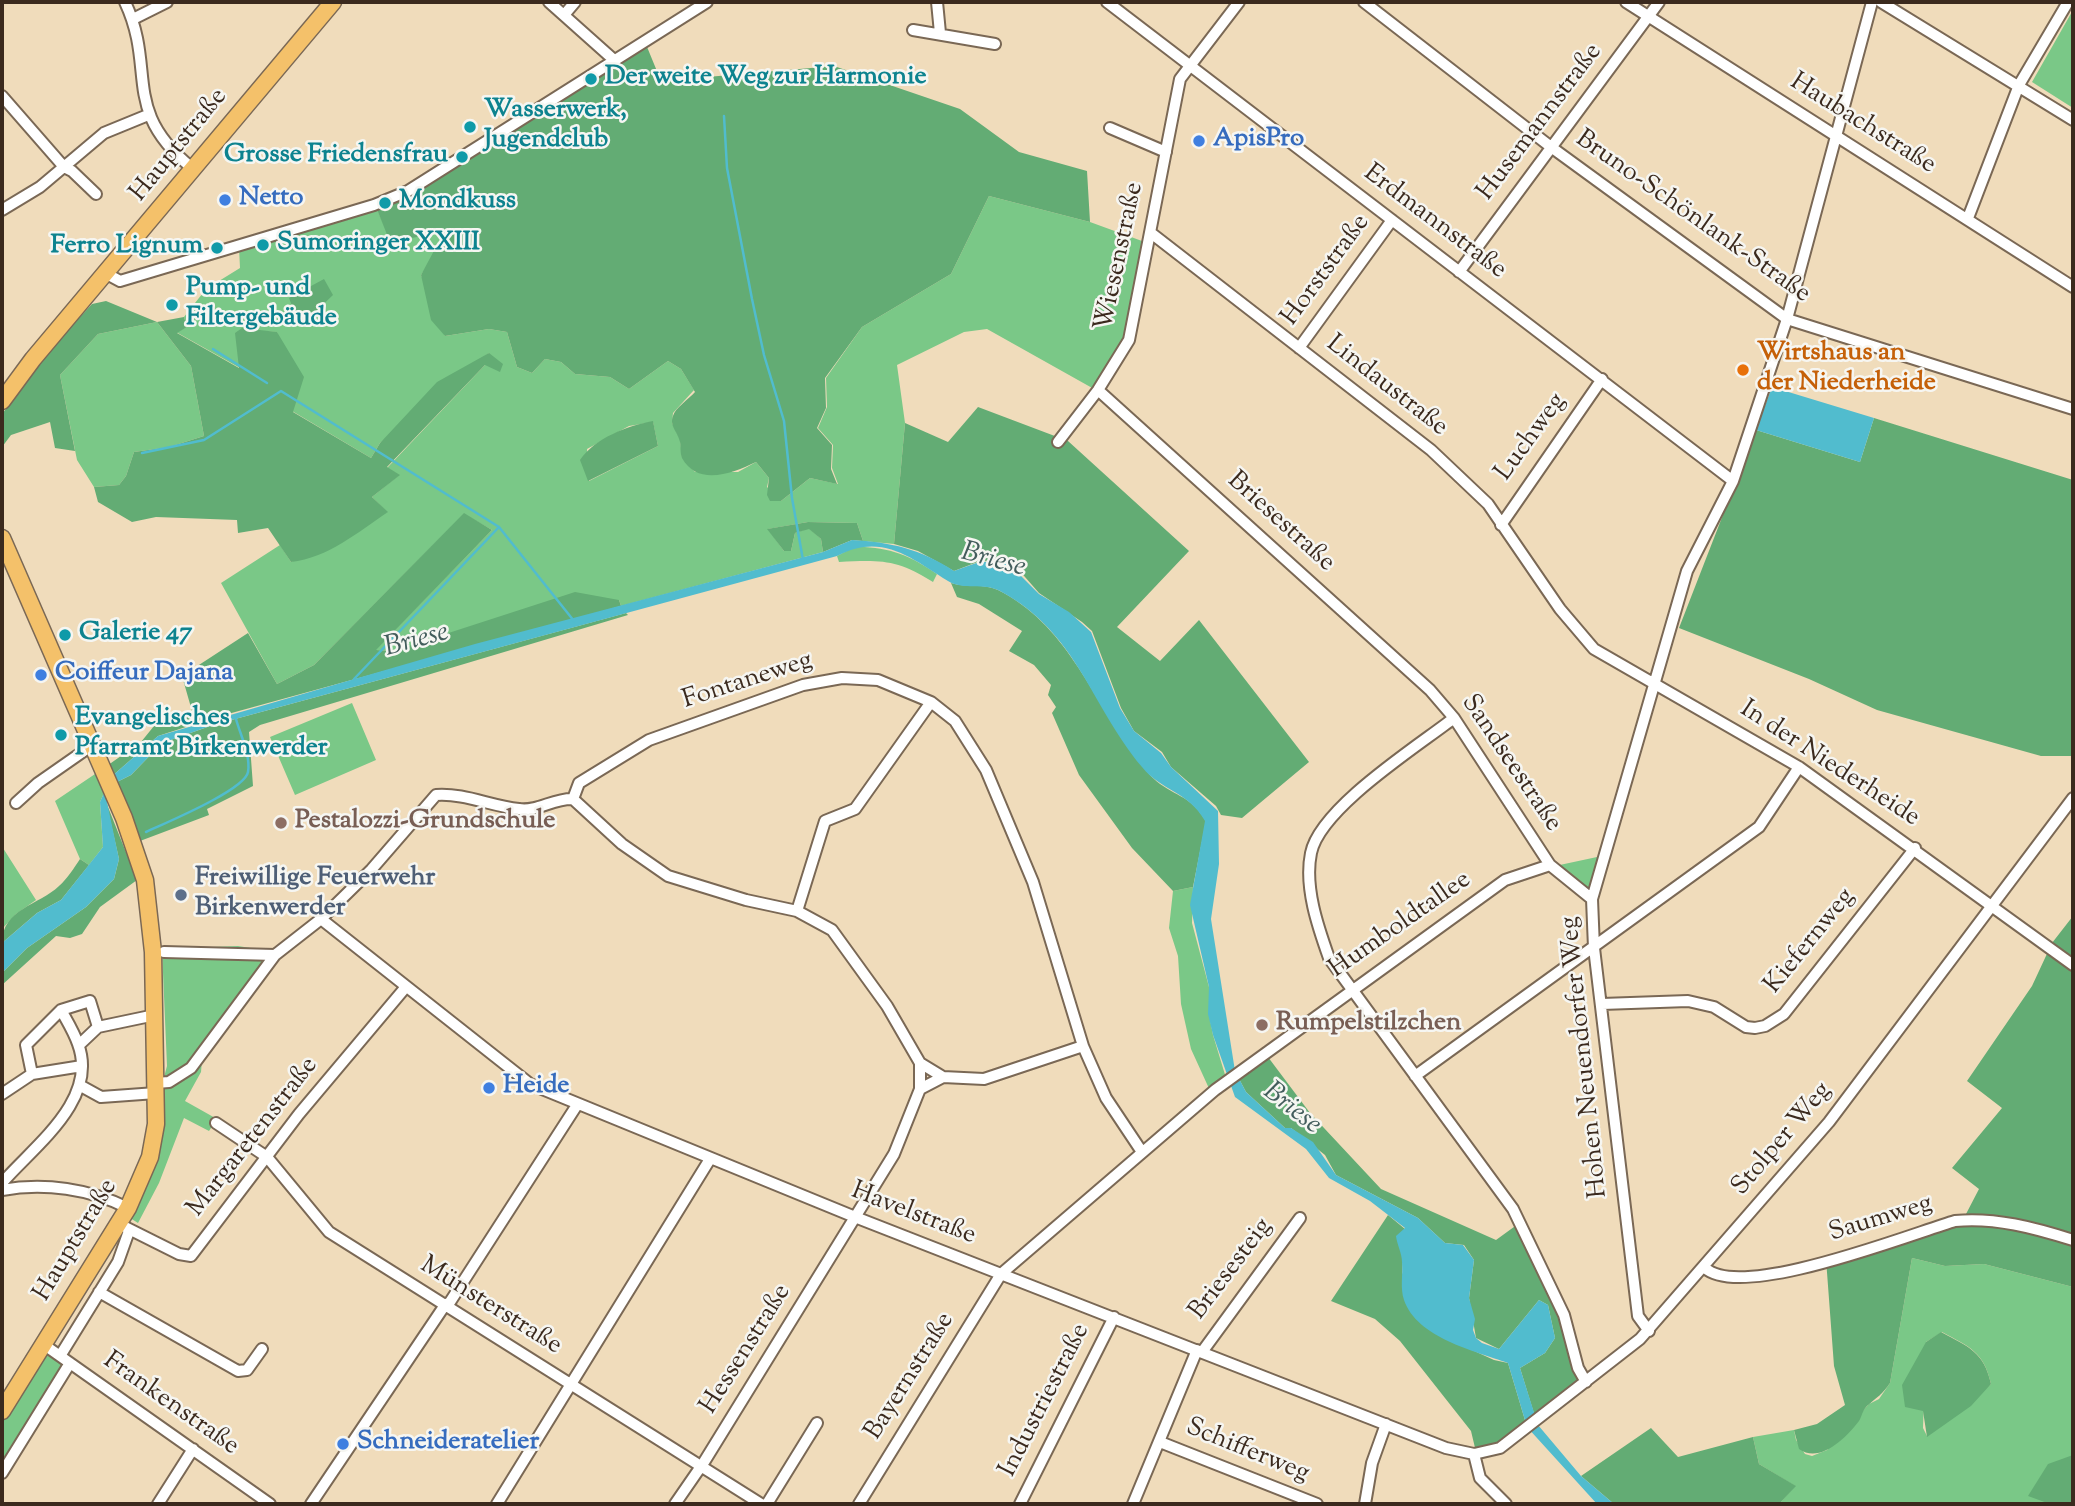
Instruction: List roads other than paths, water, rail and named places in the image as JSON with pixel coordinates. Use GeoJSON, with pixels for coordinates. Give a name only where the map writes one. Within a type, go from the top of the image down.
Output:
{"type":"FeatureCollection","features":[{"type":"Feature","properties":{"kind":"main road","name":"Hauptstraße"},"geometry":{"type":"LineString","coordinates":[[2,401],[33,359],[333,2]]}},
{"type":"Feature","properties":{"kind":"main road","name":"Hauptstraße"},"geometry":{"type":"LineString","coordinates":[[2,538],[124,818],[145,880],[152,933],[156,1088],[153,1144],[128,1208],[124,1227],[43,1344],[2,1411]]}},
{"type":"Feature","properties":{"kind":"street"},"geometry":{"type":"LineString","coordinates":[[125,2],[133,19],[148,115],[163,142],[192,168]]}},
{"type":"Feature","properties":{"kind":"street"},"geometry":{"type":"LineString","coordinates":[[133,19],[167,2]]}},
{"type":"Feature","properties":{"kind":"street"},"geometry":{"type":"LineString","coordinates":[[549,2],[614,60]]}},
{"type":"Feature","properties":{"kind":"street"},"geometry":{"type":"LineString","coordinates":[[564,15],[575,2]]}},
{"type":"Feature","properties":{"kind":"street"},"geometry":{"type":"LineString","coordinates":[[107,274],[120,281],[374,205],[408,191],[707,2]]}},
{"type":"Feature","properties":{"kind":"street"},"geometry":{"type":"LineString","coordinates":[[937,2],[940,33]]}},
{"type":"Feature","properties":{"kind":"street","name":"Erdmannstraße"},"geometry":{"type":"LineString","coordinates":[[1107,2],[1733,481]]}},
{"type":"Feature","properties":{"kind":"street","name":"Wiesenstraße"},"geometry":{"type":"LineString","coordinates":[[1059,442],[1098,390],[1129,340],[1180,79],[1239,2]]}},
{"type":"Feature","properties":{"kind":"street","name":"Bruno-Schönlank-Straße"},"geometry":{"type":"LineString","coordinates":[[1364,2],[1551,147],[1787,319],[2073,409]]}},
{"type":"Feature","properties":{"kind":"street","name":"Haubachstraße"},"geometry":{"type":"LineString","coordinates":[[1626,2],[2073,287]]}},
{"type":"Feature","properties":{"kind":"street","name":"Husemannstraße"},"geometry":{"type":"LineString","coordinates":[[1459,272],[1659,2]]}},
{"type":"Feature","properties":{"kind":"street","name":"Hohen Neuendorfer Weg"},"geometry":{"type":"LineString","coordinates":[[1649,1331],[1638,1316],[1594,947],[1592,899],[1687,571],[1733,481],[1787,319],[1872,2]]}},
{"type":"Feature","properties":{"kind":"street"},"geometry":{"type":"LineString","coordinates":[[1881,2],[2073,120]]}},
{"type":"Feature","properties":{"kind":"street"},"geometry":{"type":"LineString","coordinates":[[1968,218],[2019,85],[2068,2]]}},
{"type":"Feature","properties":{"kind":"street"},"geometry":{"type":"LineString","coordinates":[[913,30],[995,44]]}},
{"type":"Feature","properties":{"kind":"street"},"geometry":{"type":"LineString","coordinates":[[2,96],[64,167],[72,170],[96,194]]}},
{"type":"Feature","properties":{"kind":"street"},"geometry":{"type":"LineString","coordinates":[[2,210],[40,187],[104,133],[148,115]]}},
{"type":"Feature","properties":{"kind":"street"},"geometry":{"type":"LineString","coordinates":[[1110,128],[1166,152]]}},
{"type":"Feature","properties":{"kind":"street","name":"Horststraße"},"geometry":{"type":"LineString","coordinates":[[1299,348],[1392,220]]}},
{"type":"Feature","properties":{"kind":"street","name":"Lindaustraße"},"geometry":{"type":"LineString","coordinates":[[1151,233],[1431,450],[1488,504],[1560,609]]}},
{"type":"Feature","properties":{"kind":"street","name":"Luchweg"},"geometry":{"type":"LineString","coordinates":[[1500,525],[1602,379]]}},
{"type":"Feature","properties":{"kind":"street","name":"Briesestraße"},"geometry":{"type":"LineString","coordinates":[[1098,390],[1430,690]]}},
{"type":"Feature","properties":{"kind":"street","name":"In der Niederheide"},"geometry":{"type":"LineString","coordinates":[[1560,609],[1594,649],[1799,767],[1915,848],[2073,965]]}},
{"type":"Feature","properties":{"kind":"street","name":"Fontaneweg"},"geometry":{"type":"LineString","coordinates":[[573,799],[579,783],[649,740],[803,685],[842,678],[878,680],[931,702],[956,721],[977,753],[1015,835],[1033,882],[1083,1046],[1106,1098],[1142,1152]]}},
{"type":"Feature","properties":{"kind":"street","name":"Sandseestraße"},"geometry":{"type":"LineString","coordinates":[[1430,690],[1454,718],[1550,865]]}},
{"type":"Feature","properties":{"kind":"street"},"geometry":{"type":"LineString","coordinates":[[797,911],[825,821],[855,809],[931,702]]}},
{"type":"Feature","properties":{"kind":"street"},"geometry":{"type":"LineString","coordinates":[[1454,718],[1346,800],[1326,824],[1311,852],[1311,888],[1317,923],[1329,958],[1513,1209],[1566,1320],[1578,1368],[1586,1382]]}},
{"type":"Feature","properties":{"kind":"street"},"geometry":{"type":"LineString","coordinates":[[16,803],[66,761],[91,746]]}},
{"type":"Feature","properties":{"kind":"street"},"geometry":{"type":"LineString","coordinates":[[1415,1076],[1759,827],[1799,767]]}},
{"type":"Feature","properties":{"kind":"street"},"geometry":{"type":"LineString","coordinates":[[81,1086],[101,1097],[156,1088],[191,1068],[275,955],[321,919],[371,870],[436,795],[458,794],[521,810],[560,798],[573,799],[622,844],[668,876],[746,900],[797,911],[832,930],[887,1006],[920,1063],[943,1077],[984,1079],[1083,1046]]}},
{"type":"Feature","properties":{"kind":"street","name":"Stolper Weg"},"geometry":{"type":"LineString","coordinates":[[1474,1454],[1500,1448],[1649,1331],[1829,1122],[1994,907],[2073,798]]}},
{"type":"Feature","properties":{"kind":"street","name":"Kiefernweg"},"geometry":{"type":"LineString","coordinates":[[1602,1004],[1688,1001],[1723,1011],[1746,1027],[1765,1026],[1784,1014],[1915,848]]}},
{"type":"Feature","properties":{"kind":"street"},"geometry":{"type":"LineString","coordinates":[[1550,865],[1592,899]]}},
{"type":"Feature","properties":{"kind":"street","name":"Humboldtallee"},"geometry":{"type":"LineString","coordinates":[[1142,1152],[1243,1068],[1505,880],[1550,865]]}},
{"type":"Feature","properties":{"kind":"street","name":"Havelstraße"},"geometry":{"type":"LineString","coordinates":[[321,919],[405,988],[530,1084],[855,1217],[1446,1448],[1474,1454]]}},
{"type":"Feature","properties":{"kind":"street"},"geometry":{"type":"LineString","coordinates":[[164,952],[275,955]]}},
{"type":"Feature","properties":{"kind":"street","name":"Margaretenstraße"},"geometry":{"type":"LineString","coordinates":[[124,1227],[178,1255],[191,1256],[267,1157],[405,988]]}},
{"type":"Feature","properties":{"kind":"street"},"geometry":{"type":"LineString","coordinates":[[32,1074],[26,1045],[61,1010],[90,1001],[98,1027]]}},
{"type":"Feature","properties":{"kind":"street"},"geometry":{"type":"LineString","coordinates":[[2,1183],[51,1132],[81,1086],[79,1045],[61,1010]]}},
{"type":"Feature","properties":{"kind":"street"},"geometry":{"type":"LineString","coordinates":[[79,1045],[98,1027],[155,1015]]}},
{"type":"Feature","properties":{"kind":"street"},"geometry":{"type":"LineString","coordinates":[[920,1063],[920,1089],[943,1077]]}},
{"type":"Feature","properties":{"kind":"street"},"geometry":{"type":"LineString","coordinates":[[2,1094],[32,1074],[82,1066]]}},
{"type":"Feature","properties":{"kind":"street","name":"Hessenstraße"},"geometry":{"type":"LineString","coordinates":[[675,1504],[699,1466],[705,1462],[894,1154],[920,1089]]}},
{"type":"Feature","properties":{"kind":"street"},"geometry":{"type":"LineString","coordinates":[[311,1504],[445,1305],[458,1291],[577,1105]]}},
{"type":"Feature","properties":{"kind":"street","name":"Münsterstraße"},"geometry":{"type":"LineString","coordinates":[[216,1123],[267,1157],[329,1232],[761,1504]]}},
{"type":"Feature","properties":{"kind":"street"},"geometry":{"type":"LineString","coordinates":[[1001,1274],[1142,1152]]}},
{"type":"Feature","properties":{"kind":"street"},"geometry":{"type":"LineString","coordinates":[[497,1504],[710,1159]]}},
{"type":"Feature","properties":{"kind":"street"},"geometry":{"type":"LineString","coordinates":[[2,1190],[58,1188],[103,1196],[128,1208]]}},
{"type":"Feature","properties":{"kind":"street","name":"Briesesteig"},"geometry":{"type":"LineString","coordinates":[[1133,1504],[1200,1351],[1300,1218]]}},
{"type":"Feature","properties":{"kind":"street","name":"Saumweg"},"geometry":{"type":"LineString","coordinates":[[1705,1268],[1718,1277],[1769,1276],[1819,1264],[1955,1221],[1975,1219],[2037,1228],[2073,1240]]}},
{"type":"Feature","properties":{"kind":"street","name":"Hauptstraße"},"geometry":{"type":"LineString","coordinates":[[2,1473],[99,1292],[122,1255],[124,1227]]}},
{"type":"Feature","properties":{"kind":"street","name":"Bayernstraße"},"geometry":{"type":"LineString","coordinates":[[859,1504],[1001,1274]]}},
{"type":"Feature","properties":{"kind":"street"},"geometry":{"type":"LineString","coordinates":[[99,1292],[238,1371],[247,1370],[262,1349]]}},
{"type":"Feature","properties":{"kind":"street","name":"Industriestraße"},"geometry":{"type":"LineString","coordinates":[[1020,1504],[1114,1317]]}},
{"type":"Feature","properties":{"kind":"street","name":"Frankenstraße"},"geometry":{"type":"LineString","coordinates":[[43,1344],[270,1504]]}},
{"type":"Feature","properties":{"kind":"street"},"geometry":{"type":"LineString","coordinates":[[767,1504],[817,1423]]}},
{"type":"Feature","properties":{"kind":"street"},"geometry":{"type":"LineString","coordinates":[[1365,1504],[1372,1463],[1386,1424]]}},
{"type":"Feature","properties":{"kind":"street","name":"Schifferweg"},"geometry":{"type":"LineString","coordinates":[[1160,1442],[1317,1504]]}},
{"type":"Feature","properties":{"kind":"street"},"geometry":{"type":"LineString","coordinates":[[158,1504],[193,1449]]}},
{"type":"Feature","properties":{"kind":"street"},"geometry":{"type":"LineString","coordinates":[[1474,1454],[1476,1471],[1506,1504]]}},
{"type":"Feature","properties":{"kind":"water"},"geometry":{"type":"Polygon","coordinates":[[[1772,387],[1874,418],[1860,462],[1756,430],[1772,387]]]}},
{"type":"Feature","properties":{"kind":"water","name":"Briese"},"geometry":{"type":"Polygon","coordinates":[[[852,540],[905,548],[942,563],[954,571],[979,562],[1006,561],[1039,594],[1069,612],[1091,632],[1120,708],[1134,731],[1161,753],[1171,767],[1218,811],[1219,864],[1211,919],[1235,1071],[1246,1092],[1285,1128],[1291,1128],[1313,1142],[1336,1175],[1418,1218],[1445,1243],[1463,1245],[1474,1260],[1469,1298],[1475,1319],[1473,1330],[1482,1343],[1499,1349],[1539,1300],[1548,1305],[1555,1338],[1545,1353],[1520,1368],[1538,1425],[1581,1476],[1614,1504],[1597,1504],[1527,1427],[1508,1363],[1448,1341],[1421,1324],[1411,1313],[1403,1295],[1402,1259],[1396,1236],[1405,1228],[1370,1201],[1329,1178],[1306,1149],[1235,1097],[1208,1014],[1209,987],[1190,905],[1205,821],[1198,811],[1142,767],[1065,649],[1048,628],[1026,608],[994,588],[954,584],[896,551],[882,547],[853,549],[837,556],[213,725],[162,743],[131,775],[115,783],[107,802],[119,859],[114,879],[86,907],[27,948],[2,973],[2,943],[37,913],[61,900],[103,847],[100,802],[111,777],[158,736],[475,644],[823,552],[852,540]]]}},
{"type":"Feature","properties":{"kind":"waterway"},"geometry":{"type":"LineString","coordinates":[[724,116],[727,168],[764,355],[784,421],[792,498],[803,560]]}},
{"type":"Feature","properties":{"kind":"waterway"},"geometry":{"type":"LineString","coordinates":[[213,349],[267,383]]}},
{"type":"Feature","properties":{"kind":"waterway"},"geometry":{"type":"LineString","coordinates":[[142,453],[204,440],[281,391],[499,527],[574,621]]}},
{"type":"Feature","properties":{"kind":"waterway","name":"Briese"},"geometry":{"type":"LineString","coordinates":[[354,679],[499,527]]}},
{"type":"Feature","properties":{"kind":"waterway"},"geometry":{"type":"LineString","coordinates":[[146,832],[219,797],[244,779],[249,766],[236,719]]}},
{"type":"Feature","properties":{"kind":"place","name":"Der weite Weg zur Harmonie"},"geometry":{"type":"Point","coordinates":[591,79]}},
{"type":"Feature","properties":{"kind":"place","name":"Wasserwerk, Jugendclub"},"geometry":{"type":"Point","coordinates":[470,127]}},
{"type":"Feature","properties":{"kind":"place","name":"ApisPro"},"geometry":{"type":"Point","coordinates":[1199,141]}},
{"type":"Feature","properties":{"kind":"place","name":"Grosse Friedensfrau"},"geometry":{"type":"Point","coordinates":[462,157]}},
{"type":"Feature","properties":{"kind":"place","name":"Netto"},"geometry":{"type":"Point","coordinates":[225,200]}},
{"type":"Feature","properties":{"kind":"place","name":"Mondkuss"},"geometry":{"type":"Point","coordinates":[385,203]}},
{"type":"Feature","properties":{"kind":"place","name":"Sumoringer XXIII"},"geometry":{"type":"Point","coordinates":[263,245]}},
{"type":"Feature","properties":{"kind":"place","name":"Ferro Lignum"},"geometry":{"type":"Point","coordinates":[217,248]}},
{"type":"Feature","properties":{"kind":"place","name":"Pump- und Filtergebäude"},"geometry":{"type":"Point","coordinates":[172,305]}},
{"type":"Feature","properties":{"kind":"place","name":"Wirtshaus an der Niederheide"},"geometry":{"type":"Point","coordinates":[1743,370]}},
{"type":"Feature","properties":{"kind":"place","name":"Galerie 47"},"geometry":{"type":"Point","coordinates":[65,635]}},
{"type":"Feature","properties":{"kind":"place","name":"Coiffeur Dajana"},"geometry":{"type":"Point","coordinates":[41,675]}},
{"type":"Feature","properties":{"kind":"place","name":"Evangelisches Pfarramt Birkenwerder"},"geometry":{"type":"Point","coordinates":[61,735]}},
{"type":"Feature","properties":{"kind":"place","name":"Pestalozzi-Grundschule"},"geometry":{"type":"Point","coordinates":[281,823]}},
{"type":"Feature","properties":{"kind":"place","name":"Freiwillige Feuerwehr Birkenwerder"},"geometry":{"type":"Point","coordinates":[181,895]}},
{"type":"Feature","properties":{"kind":"place","name":"Rumpelstilzchen"},"geometry":{"type":"Point","coordinates":[1262,1025]}},
{"type":"Feature","properties":{"kind":"place","name":"Heide"},"geometry":{"type":"Point","coordinates":[489,1088]}},
{"type":"Feature","properties":{"kind":"place","name":"Schneideratelier"},"geometry":{"type":"Point","coordinates":[343,1444]}}]}
